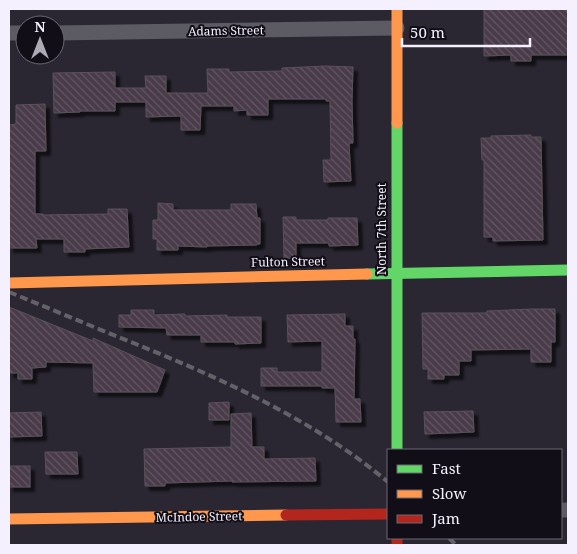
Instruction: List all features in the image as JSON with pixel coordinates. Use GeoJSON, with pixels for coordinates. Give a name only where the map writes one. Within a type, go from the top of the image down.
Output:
{"type":"FeatureCollection","features":[{"type":"Feature","properties":{"kind":"street","name":"North 7th Street"},"geometry":{"type":"LineString","coordinates":[[397,9],[397,449]]}},
{"type":"Feature","properties":{"kind":"street","name":"Adams Street"},"geometry":{"type":"LineString","coordinates":[[65,33],[397,28]]}},
{"type":"Feature","properties":{"kind":"street","name":"Fulton Street"},"geometry":{"type":"LineString","coordinates":[[9,283],[568,270]]}},
{"type":"Feature","properties":{"kind":"street","name":"McIndoe Street"},"geometry":{"type":"LineString","coordinates":[[9,519],[387,514]]}},
{"type":"Feature","properties":{"kind":"building"},"geometry":{"type":"Polygon","coordinates":[[[484,9],[568,9],[568,55],[531,55],[531,61],[511,61],[511,55],[484,56],[484,9]]]}},
{"type":"Feature","properties":{"kind":"building"},"geometry":{"type":"Polygon","coordinates":[[[353,67],[353,143],[349,143],[351,181],[324,182],[323,160],[331,160],[330,101],[326,101],[326,99],[268,99],[268,115],[247,115],[247,110],[234,111],[234,106],[201,106],[200,130],[181,130],[181,116],[146,117],[146,102],[115,102],[115,111],[54,113],[53,73],[115,72],[115,88],[146,88],[145,76],[166,76],[166,93],[208,93],[207,69],[229,69],[229,72],[282,71],[282,68],[353,67]]]}},
{"type":"Feature","properties":{"kind":"building"},"geometry":{"type":"Polygon","coordinates":[[[45,104],[46,151],[35,151],[35,214],[108,214],[108,209],[127,209],[129,247],[85,249],[85,252],[64,252],[64,239],[36,239],[37,248],[9,248],[9,125],[16,124],[16,105],[45,104]]]}},
{"type":"Feature","properties":{"kind":"building"},"geometry":{"type":"Polygon","coordinates":[[[531,135],[531,137],[541,137],[543,240],[493,241],[493,237],[484,237],[484,160],[482,160],[481,138],[531,135]]]}},
{"type":"Feature","properties":{"kind":"building"},"geometry":{"type":"Polygon","coordinates":[[[158,203],[173,204],[173,210],[231,210],[231,204],[256,204],[257,218],[260,218],[260,244],[207,247],[178,246],[178,250],[157,250],[157,239],[153,239],[153,220],[158,220],[158,203]]]}},
{"type":"Feature","properties":{"kind":"building"},"geometry":{"type":"Polygon","coordinates":[[[283,217],[296,217],[296,220],[357,218],[358,245],[329,246],[329,243],[296,243],[296,258],[284,258],[283,217]]]}},
{"type":"Feature","properties":{"kind":"building"},"geometry":{"type":"Polygon","coordinates":[[[9,307],[93,341],[93,338],[165,370],[157,392],[94,392],[93,363],[46,362],[46,367],[32,368],[32,379],[18,379],[18,373],[9,373],[9,307]]]}},
{"type":"Feature","properties":{"kind":"building"},"geometry":{"type":"Polygon","coordinates":[[[555,309],[555,342],[551,342],[551,362],[531,362],[531,349],[471,350],[471,361],[459,361],[459,375],[444,375],[444,379],[428,379],[428,369],[423,369],[422,313],[487,313],[487,311],[555,309]]]}},
{"type":"Feature","properties":{"kind":"building"},"geometry":{"type":"Polygon","coordinates":[[[131,310],[154,310],[154,315],[185,314],[185,316],[227,315],[227,317],[261,317],[261,343],[201,342],[201,335],[167,335],[166,328],[119,327],[119,315],[131,315],[131,310]]]}},
{"type":"Feature","properties":{"kind":"building"},"geometry":{"type":"Polygon","coordinates":[[[345,314],[345,326],[353,326],[353,339],[355,339],[354,399],[360,399],[361,422],[336,422],[335,388],[322,388],[322,386],[261,386],[261,368],[277,368],[277,372],[322,372],[322,341],[288,342],[287,315],[345,314]]]}},
{"type":"Feature","properties":{"kind":"building"},"geometry":{"type":"Polygon","coordinates":[[[229,402],[229,420],[209,420],[209,403],[229,402]]]}},
{"type":"Feature","properties":{"kind":"building"},"geometry":{"type":"Polygon","coordinates":[[[473,411],[474,432],[425,434],[424,412],[473,411]]]}},
{"type":"Feature","properties":{"kind":"building"},"geometry":{"type":"Polygon","coordinates":[[[41,412],[42,436],[9,437],[9,413],[41,412]]]}},
{"type":"Feature","properties":{"kind":"building"},"geometry":{"type":"Polygon","coordinates":[[[251,413],[252,447],[264,447],[264,459],[315,458],[316,481],[232,481],[165,483],[165,486],[145,486],[144,449],[231,447],[231,414],[251,413]]]}},
{"type":"Feature","properties":{"kind":"building"},"geometry":{"type":"Polygon","coordinates":[[[45,452],[77,452],[78,474],[46,474],[45,452]]]}},
{"type":"Feature","properties":{"kind":"building"},"geometry":{"type":"Polygon","coordinates":[[[9,466],[30,466],[30,487],[9,487],[9,466]]]}},
{"type":"Feature","properties":{"kind":"railway"},"geometry":{"type":"LineString","coordinates":[[9,292],[202,372],[267,403],[330,439],[387,481]]}},
{"type":"Feature","properties":{"kind":"railway"},"geometry":{"type":"LineString","coordinates":[[450,539],[456,545]]}},
{"type":"Feature","properties":{"kind":"traffic: fast"},"geometry":{"type":"LineString","coordinates":[[397,123],[397,449]]}},
{"type":"Feature","properties":{"kind":"traffic: fast"},"geometry":{"type":"LineString","coordinates":[[367,274],[568,270]]}},
{"type":"Feature","properties":{"kind":"traffic: slow"},"geometry":{"type":"LineString","coordinates":[[397,9],[397,123]]}},
{"type":"Feature","properties":{"kind":"traffic: slow"},"geometry":{"type":"LineString","coordinates":[[9,283],[367,274]]}},
{"type":"Feature","properties":{"kind":"traffic: slow"},"geometry":{"type":"LineString","coordinates":[[9,519],[286,515]]}},
{"type":"Feature","properties":{"kind":"traffic: jam"},"geometry":{"type":"LineString","coordinates":[[286,515],[387,514]]}},
{"type":"Feature","properties":{"kind":"traffic: jam"},"geometry":{"type":"LineString","coordinates":[[397,539],[397,545]]}}]}
